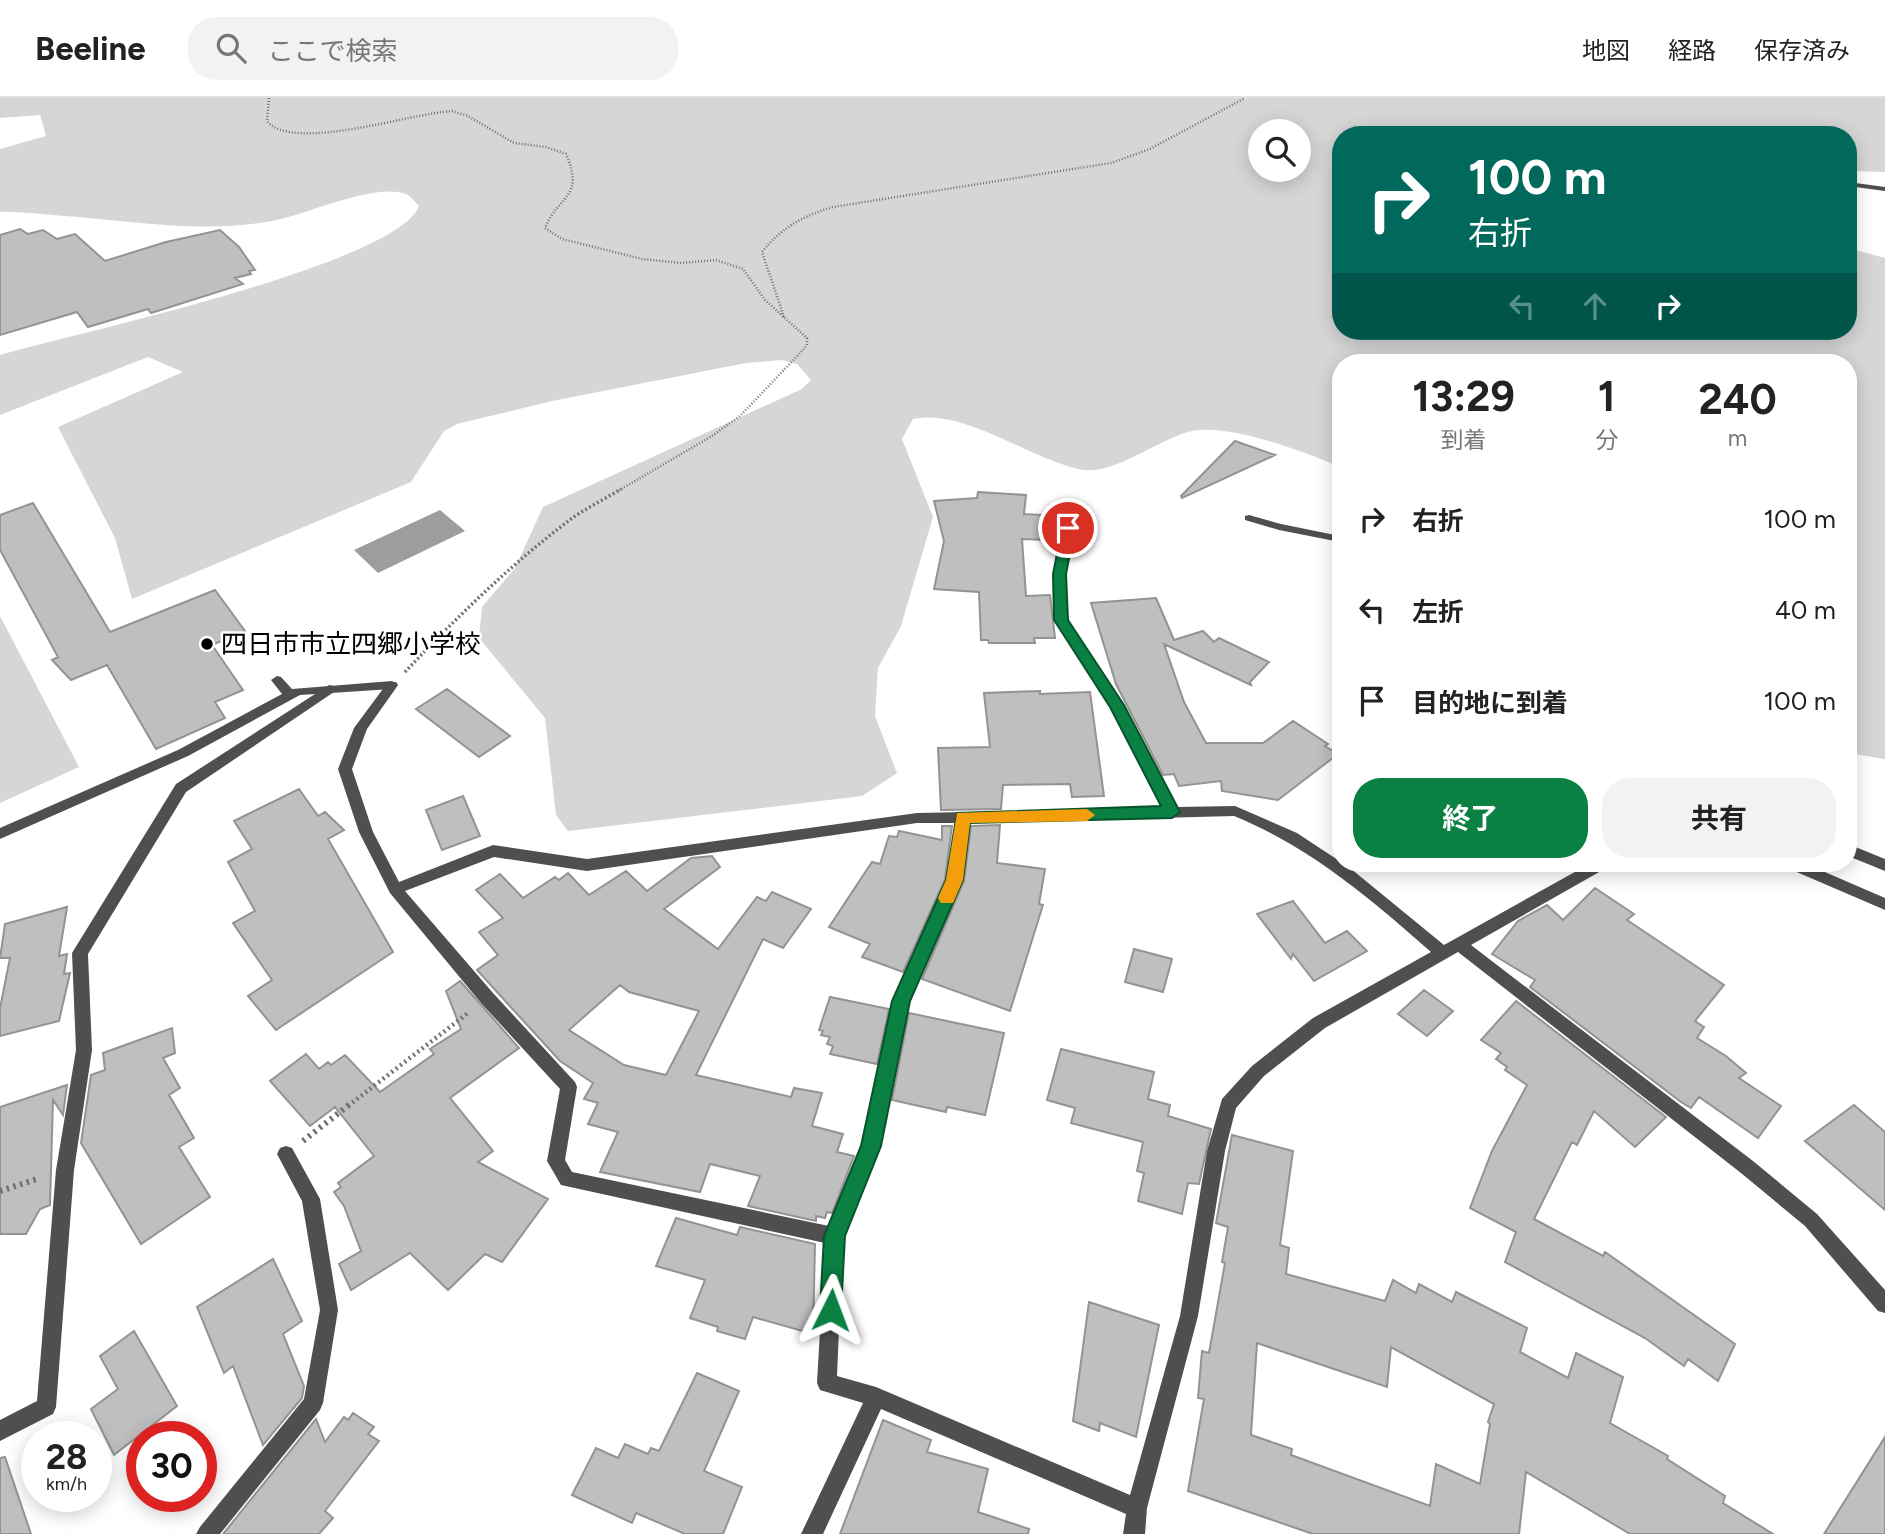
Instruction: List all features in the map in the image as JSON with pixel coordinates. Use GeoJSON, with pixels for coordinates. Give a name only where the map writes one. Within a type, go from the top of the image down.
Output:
{"type":"FeatureCollection","features":[{"type":"Feature","properties":{"kind":"street"},"geometry":{"type":"LineString","coordinates":[[1857,185],[1885,189]]}},
{"type":"Feature","properties":{"kind":"street"},"geometry":{"type":"LineString","coordinates":[[1249,518],[1332,537]]}},
{"type":"Feature","properties":{"kind":"street"},"geometry":{"type":"LineString","coordinates":[[1068,528],[1060,574],[1061,620],[1116,705],[1172,812]]}},
{"type":"Feature","properties":{"kind":"street"},"geometry":{"type":"LineString","coordinates":[[277,680],[291,695]]}},
{"type":"Feature","properties":{"kind":"street"},"geometry":{"type":"LineString","coordinates":[[0,834],[183,753],[298,691],[392,685]]}},
{"type":"Feature","properties":{"kind":"street"},"geometry":{"type":"LineString","coordinates":[[392,685],[361,728],[345,769],[366,832],[395,889],[487,998],[569,1087],[556,1161],[567,1180],[834,1236]]}},
{"type":"Feature","properties":{"kind":"street"},"geometry":{"type":"LineString","coordinates":[[0,1431],[46,1407],[65,1170],[84,1050],[80,953],[181,788],[330,689]]}},
{"type":"Feature","properties":{"kind":"street"},"geometry":{"type":"LineString","coordinates":[[395,889],[493,851],[587,865],[917,818],[1235,811],[1269,823],[1332,866]]}},
{"type":"Feature","properties":{"kind":"street"},"geometry":{"type":"LineString","coordinates":[[963,817],[955,880],[901,1001],[871,1146],[834,1236],[827,1383],[876,1397],[1137,1508]]}},
{"type":"Feature","properties":{"kind":"street"},"geometry":{"type":"LineString","coordinates":[[1857,854],[1885,866]]}},
{"type":"Feature","properties":{"kind":"street"},"geometry":{"type":"LineString","coordinates":[[1340,872],[1451,949],[1746,1167],[1811,1220],[1885,1304]]}},
{"type":"Feature","properties":{"kind":"street"},"geometry":{"type":"LineString","coordinates":[[1134,1534],[1137,1508],[1189,1316],[1216,1151],[1228,1104],[1258,1071],[1320,1023],[1587,872]]}},
{"type":"Feature","properties":{"kind":"street"},"geometry":{"type":"LineString","coordinates":[[1811,872],[1885,904]]}},
{"type":"Feature","properties":{"kind":"street"},"geometry":{"type":"LineString","coordinates":[[206,1534],[313,1403],[329,1310],[311,1199],[286,1154]]}},
{"type":"Feature","properties":{"kind":"street"},"geometry":{"type":"LineString","coordinates":[[812,1534],[876,1397]]}},
{"type":"Feature","properties":{"kind":"path"},"geometry":{"type":"LineString","coordinates":[[269,98],[265,112],[268,122],[274,129],[286,132],[344,132],[422,114],[452,111],[471,117],[516,144],[546,147],[566,154],[575,177],[575,188],[547,223],[545,228],[551,233],[562,239],[642,259],[681,263],[716,260],[743,269],[754,290],[807,338],[807,345],[784,373],[740,416],[712,436],[572,518],[490,586],[392,685]]}},
{"type":"Feature","properties":{"kind":"path"},"geometry":{"type":"LineString","coordinates":[[784,318],[762,252],[790,221],[833,207],[1111,163],[1150,149],[1245,98]]}},
{"type":"Feature","properties":{"kind":"path"},"geometry":{"type":"LineString","coordinates":[[286,1154],[487,998]]}},
{"type":"Feature","properties":{"kind":"path"},"geometry":{"type":"LineString","coordinates":[[0,1191],[65,1170]]}},
{"type":"Feature","properties":{"kind":"shaded area"},"geometry":{"type":"Polygon","coordinates":[[[0,98],[1885,98],[1885,172],[1857,171],[1857,126],[1332,126],[1332,340],[1857,340],[1857,250],[1885,258],[1885,759],[1857,754],[1857,354],[1332,354],[1332,464],[1267,440],[1208,430],[1179,435],[1106,468],[1078,469],[974,427],[932,418],[913,419],[902,439],[933,517],[901,626],[878,668],[875,716],[897,773],[862,796],[568,831],[556,815],[545,718],[479,638],[482,607],[515,568],[543,507],[802,389],[811,380],[797,364],[782,360],[746,363],[552,401],[457,424],[444,431],[411,482],[132,599],[115,538],[58,427],[183,372],[148,357],[0,415],[0,355],[157,315],[295,274],[354,251],[397,229],[419,206],[408,195],[380,192],[277,220],[222,226],[166,225],[0,212],[0,149],[46,136],[40,115],[0,118],[0,98]]]}},
{"type":"Feature","properties":{"kind":"shaded area"},"geometry":{"type":"Polygon","coordinates":[[[440,510],[465,531],[378,573],[354,550],[440,510]]]}},
{"type":"Feature","properties":{"kind":"shaded area"},"geometry":{"type":"Polygon","coordinates":[[[0,616],[79,767],[0,803],[0,616]]]}},
{"type":"Feature","properties":{"kind":"building"},"geometry":{"type":"Polygon","coordinates":[[[20,229],[28,234],[43,230],[57,239],[75,234],[105,261],[166,242],[220,230],[239,247],[255,270],[249,271],[251,274],[235,278],[243,284],[151,313],[148,309],[88,327],[77,312],[0,335],[0,235],[20,229]]]}},
{"type":"Feature","properties":{"kind":"building"},"geometry":{"type":"Polygon","coordinates":[[[1235,441],[1275,455],[1182,498],[1181,496],[1235,441]]]}},
{"type":"Feature","properties":{"kind":"building"},"geometry":{"type":"Polygon","coordinates":[[[978,492],[1026,495],[1024,514],[1042,515],[1045,540],[1022,539],[1026,596],[1050,595],[1055,638],[1034,638],[1035,643],[989,643],[988,640],[981,640],[979,592],[934,589],[944,541],[934,501],[977,498],[978,492]]]}},
{"type":"Feature","properties":{"kind":"building"},"geometry":{"type":"Polygon","coordinates":[[[33,503],[110,632],[215,590],[245,631],[212,645],[243,690],[215,702],[225,718],[156,749],[107,665],[71,680],[52,660],[58,657],[0,550],[0,515],[33,503]]]}},
{"type":"Feature","properties":{"kind":"building"},"geometry":{"type":"Polygon","coordinates":[[[1156,598],[1174,640],[1203,631],[1214,642],[1219,638],[1269,662],[1250,682],[1251,685],[1164,644],[1184,702],[1206,743],[1263,743],[1293,721],[1328,744],[1325,746],[1332,750],[1332,759],[1278,800],[1222,791],[1221,781],[1179,786],[1174,774],[1163,775],[1116,684],[1091,603],[1156,598]]]}},
{"type":"Feature","properties":{"kind":"building"},"geometry":{"type":"Polygon","coordinates":[[[447,689],[510,736],[479,757],[416,709],[447,689]]]}},
{"type":"Feature","properties":{"kind":"building"},"geometry":{"type":"Polygon","coordinates":[[[1040,691],[1040,694],[1090,692],[1104,796],[1072,797],[1070,784],[1003,785],[1001,809],[941,810],[938,748],[990,747],[984,693],[1040,691]]]}},
{"type":"Feature","properties":{"kind":"building"},"geometry":{"type":"Polygon","coordinates":[[[299,789],[318,816],[325,812],[344,830],[328,839],[393,952],[276,1030],[248,996],[272,980],[233,923],[255,911],[228,862],[252,849],[234,821],[299,789]]]}},
{"type":"Feature","properties":{"kind":"building"},"geometry":{"type":"Polygon","coordinates":[[[463,796],[480,836],[442,850],[426,810],[463,796]]]}},
{"type":"Feature","properties":{"kind":"building"},"geometry":{"type":"Polygon","coordinates":[[[1000,825],[997,863],[1045,869],[1039,904],[1043,905],[1010,1011],[922,979],[964,881],[971,826],[1000,825]]]}},
{"type":"Feature","properties":{"kind":"building"},"geometry":{"type":"Polygon","coordinates":[[[942,826],[952,826],[945,879],[903,972],[862,957],[870,944],[829,927],[872,862],[880,864],[889,836],[897,837],[899,831],[942,840],[942,826]]]}},
{"type":"Feature","properties":{"kind":"building"},"geometry":{"type":"Polygon","coordinates":[[[712,856],[720,867],[664,909],[718,949],[757,897],[766,901],[772,892],[811,909],[783,948],[763,939],[696,1075],[791,1097],[794,1088],[822,1093],[812,1126],[843,1134],[837,1152],[854,1156],[832,1213],[827,1212],[825,1218],[816,1216],[816,1221],[748,1206],[760,1176],[710,1164],[700,1192],[600,1172],[618,1132],[588,1124],[598,1103],[584,1099],[593,1083],[560,1061],[477,970],[498,955],[479,932],[503,918],[476,890],[500,874],[523,898],[555,877],[559,880],[568,873],[589,895],[626,871],[647,891],[691,858],[712,856]],[[620,985],[569,1030],[624,1065],[666,1075],[699,1011],[629,992],[620,985]]]}},
{"type":"Feature","properties":{"kind":"building"},"geometry":{"type":"Polygon","coordinates":[[[1595,888],[1634,914],[1627,920],[1724,985],[1695,1021],[1704,1027],[1697,1038],[1726,1056],[1746,1073],[1739,1078],[1781,1106],[1758,1138],[1699,1097],[1691,1108],[1681,1102],[1530,987],[1535,980],[1492,954],[1518,921],[1547,905],[1563,920],[1595,888]]]}},
{"type":"Feature","properties":{"kind":"building"},"geometry":{"type":"Polygon","coordinates":[[[1293,901],[1325,943],[1347,931],[1367,951],[1314,981],[1293,954],[1291,959],[1257,914],[1293,901]]]}},
{"type":"Feature","properties":{"kind":"building"},"geometry":{"type":"Polygon","coordinates":[[[67,907],[59,956],[67,954],[64,974],[70,973],[59,1021],[0,1036],[0,1008],[10,958],[0,958],[5,924],[67,907]]]}},
{"type":"Feature","properties":{"kind":"building"},"geometry":{"type":"Polygon","coordinates":[[[1134,949],[1172,959],[1163,992],[1125,982],[1134,949]]]}},
{"type":"Feature","properties":{"kind":"building"},"geometry":{"type":"Polygon","coordinates":[[[460,981],[519,1048],[450,1098],[493,1151],[478,1162],[548,1199],[502,1262],[485,1254],[448,1290],[410,1253],[351,1290],[339,1264],[361,1251],[344,1206],[334,1192],[341,1187],[338,1183],[374,1156],[335,1107],[310,1126],[270,1081],[306,1054],[319,1069],[328,1062],[331,1065],[345,1055],[380,1092],[434,1054],[430,1049],[461,1029],[446,991],[460,981]]]}},
{"type":"Feature","properties":{"kind":"building"},"geometry":{"type":"Polygon","coordinates":[[[1424,990],[1453,1011],[1427,1036],[1398,1014],[1424,990]]]}},
{"type":"Feature","properties":{"kind":"building"},"geometry":{"type":"Polygon","coordinates":[[[830,997],[889,1009],[877,1064],[830,1054],[833,1046],[827,1044],[830,1037],[821,1035],[823,1031],[819,1030],[830,997]]]}},
{"type":"Feature","properties":{"kind":"building"},"geometry":{"type":"Polygon","coordinates":[[[1516,1001],[1666,1117],[1635,1147],[1594,1111],[1577,1145],[1572,1142],[1534,1219],[1603,1256],[1605,1252],[1735,1344],[1718,1381],[1688,1359],[1684,1366],[1645,1338],[1505,1262],[1516,1232],[1470,1208],[1492,1151],[1527,1085],[1505,1070],[1507,1067],[1496,1059],[1501,1053],[1481,1040],[1516,1001]]]}},
{"type":"Feature","properties":{"kind":"building"},"geometry":{"type":"Polygon","coordinates":[[[909,1013],[1004,1033],[985,1115],[947,1107],[946,1112],[892,1100],[909,1013]]]}},
{"type":"Feature","properties":{"kind":"building"},"geometry":{"type":"Polygon","coordinates":[[[172,1028],[175,1053],[163,1058],[180,1088],[169,1095],[194,1138],[179,1147],[210,1197],[141,1244],[81,1143],[91,1075],[105,1070],[103,1053],[172,1028]]]}},
{"type":"Feature","properties":{"kind":"building"},"geometry":{"type":"Polygon","coordinates":[[[1061,1049],[1154,1072],[1148,1099],[1170,1105],[1168,1116],[1211,1129],[1199,1184],[1188,1183],[1182,1214],[1138,1201],[1144,1173],[1137,1171],[1143,1142],[1071,1123],[1075,1108],[1047,1100],[1061,1049]]]}},
{"type":"Feature","properties":{"kind":"building"},"geometry":{"type":"Polygon","coordinates":[[[67,1085],[63,1115],[53,1100],[50,1205],[40,1209],[26,1234],[0,1234],[0,1107],[67,1085]]]}},
{"type":"Feature","properties":{"kind":"building"},"geometry":{"type":"Polygon","coordinates":[[[1854,1105],[1885,1132],[1885,1210],[1805,1141],[1854,1105]]]}},
{"type":"Feature","properties":{"kind":"building"},"geometry":{"type":"Polygon","coordinates":[[[1232,1135],[1293,1151],[1280,1245],[1289,1248],[1286,1274],[1385,1301],[1393,1280],[1416,1293],[1419,1284],[1452,1302],[1456,1292],[1527,1328],[1520,1352],[1568,1378],[1576,1353],[1623,1377],[1610,1423],[1668,1456],[1667,1459],[1725,1496],[1723,1503],[1773,1534],[1630,1534],[1526,1472],[1519,1534],[1313,1534],[1188,1491],[1204,1399],[1198,1398],[1202,1351],[1209,1353],[1225,1263],[1222,1262],[1228,1227],[1216,1223],[1232,1135]],[[1257,1343],[1251,1435],[1292,1449],[1291,1455],[1430,1506],[1436,1464],[1480,1484],[1490,1424],[1488,1422],[1494,1404],[1391,1347],[1387,1387],[1257,1343]]]}},
{"type":"Feature","properties":{"kind":"building"},"geometry":{"type":"Polygon","coordinates":[[[676,1218],[737,1235],[740,1227],[815,1244],[813,1334],[753,1317],[745,1339],[717,1331],[718,1327],[690,1318],[705,1280],[656,1266],[676,1218]]]}},
{"type":"Feature","properties":{"kind":"building"},"geometry":{"type":"Polygon","coordinates":[[[273,1259],[302,1321],[283,1334],[304,1386],[302,1398],[263,1445],[233,1366],[224,1373],[197,1307],[273,1259]]]}},
{"type":"Feature","properties":{"kind":"building"},"geometry":{"type":"Polygon","coordinates":[[[1089,1302],[1159,1325],[1136,1437],[1100,1423],[1099,1431],[1073,1421],[1089,1302]]]}},
{"type":"Feature","properties":{"kind":"building"},"geometry":{"type":"Polygon","coordinates":[[[134,1331],[177,1406],[158,1421],[126,1421],[126,1446],[114,1455],[112,1421],[97,1421],[91,1409],[118,1389],[100,1356],[134,1331]]]}},
{"type":"Feature","properties":{"kind":"building"},"geometry":{"type":"Polygon","coordinates":[[[697,1373],[739,1391],[704,1471],[742,1487],[723,1534],[685,1534],[636,1513],[632,1523],[572,1495],[596,1448],[618,1458],[625,1444],[648,1454],[651,1448],[659,1451],[697,1373]]]}},
{"type":"Feature","properties":{"kind":"building"},"geometry":{"type":"Polygon","coordinates":[[[353,1413],[374,1427],[368,1434],[379,1441],[325,1511],[333,1518],[319,1534],[223,1534],[316,1419],[325,1442],[344,1417],[348,1420],[353,1413]]]}},
{"type":"Feature","properties":{"kind":"building"},"geometry":{"type":"Polygon","coordinates":[[[883,1420],[931,1440],[927,1452],[988,1469],[978,1512],[1029,1529],[1028,1534],[840,1534],[883,1420]]]}},
{"type":"Feature","properties":{"kind":"building"},"geometry":{"type":"Polygon","coordinates":[[[1885,1437],[1885,1534],[1824,1534],[1885,1437]]]}},
{"type":"Feature","properties":{"kind":"building"},"geometry":{"type":"Polygon","coordinates":[[[5,1457],[21,1504],[21,1512],[24,1512],[31,1534],[0,1534],[0,1458],[5,1457]]]}},
{"type":"Feature","properties":{"kind":"slow traffic"},"geometry":{"type":"LineString","coordinates":[[947,898],[955,880],[963,817],[1087,815]]}},
{"type":"Feature","properties":{"kind":"place","name":"四日市市立四郷小学校"},"geometry":{"type":"Point","coordinates":[207,644]}},
{"type":"Feature","properties":{"kind":"route"},"geometry":{"type":"LineString","coordinates":[[831,1310],[834,1236],[871,1146],[901,1001],[955,880],[963,817],[1172,812],[1116,705],[1061,620],[1060,574],[1068,528]]}}]}
